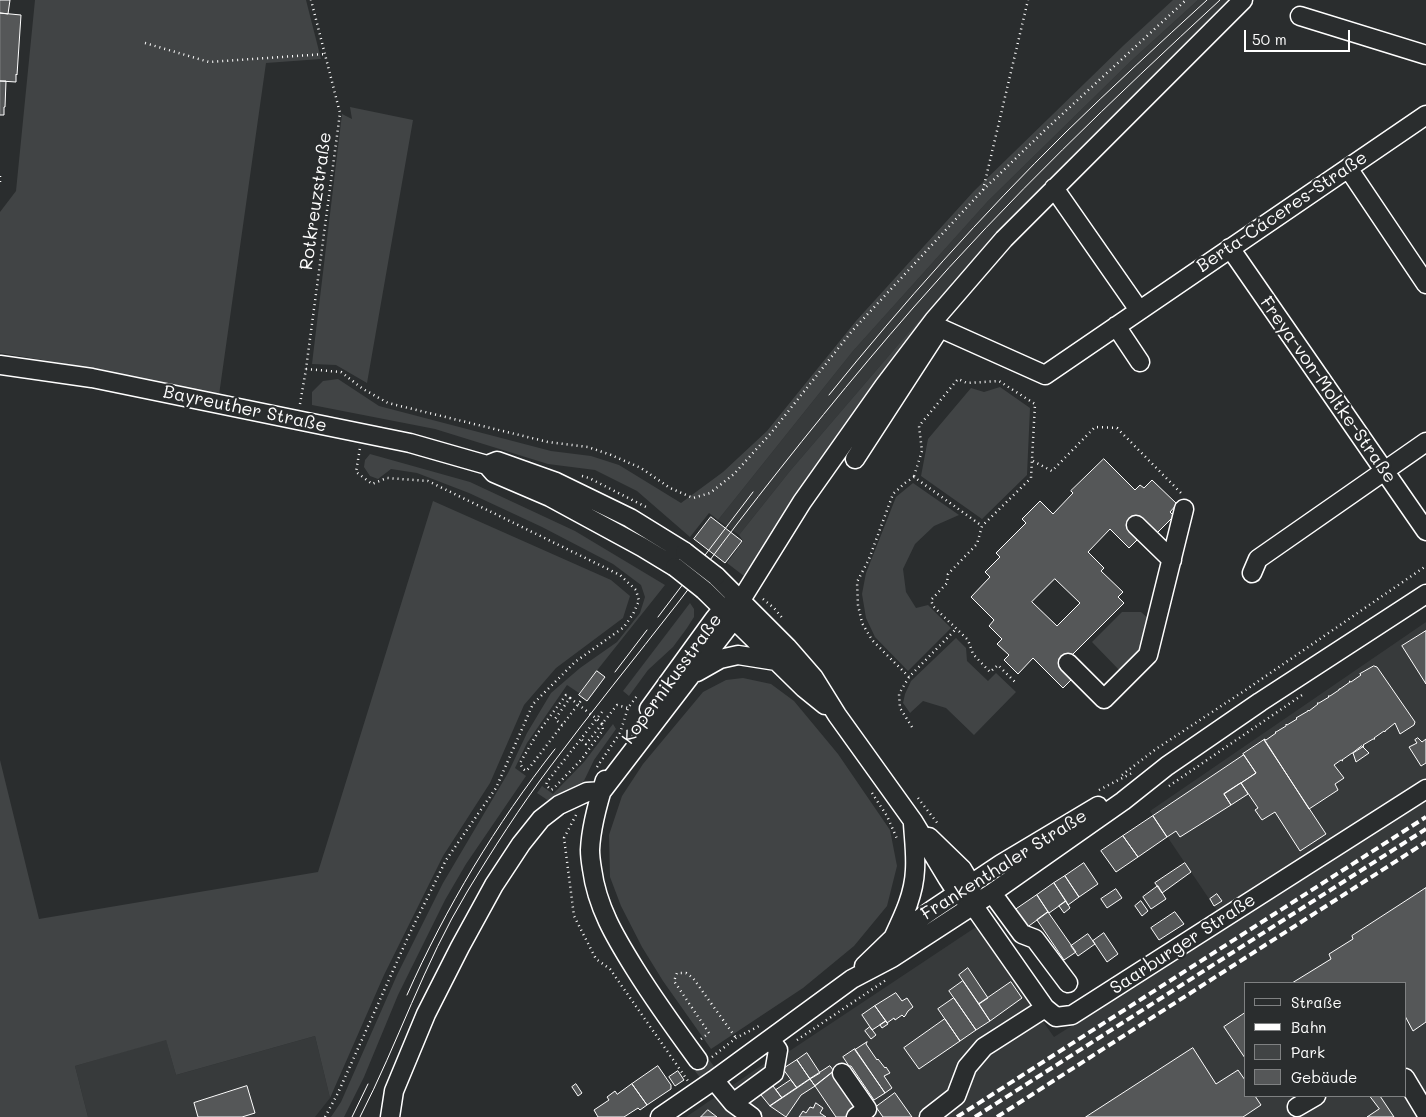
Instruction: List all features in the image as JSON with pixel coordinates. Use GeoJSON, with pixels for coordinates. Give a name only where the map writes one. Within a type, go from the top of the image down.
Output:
{"type":"FeatureCollection","features":[{"type":"Feature","properties":{"kind":"street"},"geometry":{"type":"LineString","coordinates":[[741,600],[802,502],[934,320],[1004,239],[1243,0]]}},
{"type":"Feature","properties":{"kind":"street"},"geometry":{"type":"LineString","coordinates":[[1300,16],[1426,56]]}},
{"type":"Feature","properties":{"kind":"street","name":"Berta-Cáceres-Straße"},"geometry":{"type":"LineString","coordinates":[[855,459],[940,328],[1046,375],[1426,115]]}},
{"type":"Feature","properties":{"kind":"street"},"geometry":{"type":"LineString","coordinates":[[1348,168],[1426,284]]}},
{"type":"Feature","properties":{"kind":"street"},"geometry":{"type":"LineString","coordinates":[[1054,188],[1139,310]]}},
{"type":"Feature","properties":{"kind":"street","name":"Freya-von-Moltke-Straße"},"geometry":{"type":"LineString","coordinates":[[1230,248],[1426,531]]}},
{"type":"Feature","properties":{"kind":"street"},"geometry":{"type":"LineString","coordinates":[[1116,326],[1140,362]]}},
{"type":"Feature","properties":{"kind":"street","name":"Bayreuther Straße"},"geometry":{"type":"LineString","coordinates":[[0,365],[92,378],[362,440],[410,443],[487,464],[497,461],[556,482],[630,518],[685,552],[716,576],[787,647],[814,678],[837,715],[913,821],[941,868],[964,888],[973,905]]}},
{"type":"Feature","properties":{"kind":"street"},"geometry":{"type":"LineString","coordinates":[[1252,573],[1258,559],[1426,442]]}},
{"type":"Feature","properties":{"kind":"street","name":"Bayreuther Straße"},"geometry":{"type":"LineString","coordinates":[[487,464],[494,473],[559,501],[675,567],[704,590],[804,688],[837,715]]}},
{"type":"Feature","properties":{"kind":"street"},"geometry":{"type":"LineString","coordinates":[[1068,663],[1104,699],[1148,655],[1184,509]]}},
{"type":"Feature","properties":{"kind":"street"},"geometry":{"type":"LineString","coordinates":[[1136,525],[1172,560]]}},
{"type":"Feature","properties":{"kind":"street","name":"Frankenthaler Straße"},"geometry":{"type":"LineString","coordinates":[[852,979],[894,937],[964,888],[1109,799],[1167,766],[1268,697],[1426,594]]}},
{"type":"Feature","properties":{"kind":"street","name":"Kopernikusstraße"},"geometry":{"type":"LineString","coordinates":[[602,791],[690,676],[729,614],[741,600]]}},
{"type":"Feature","properties":{"kind":"street","name":"Kopernikusstraße"},"geometry":{"type":"LineString","coordinates":[[704,1055],[670,1022],[621,947],[601,908],[594,881],[590,851],[594,815],[608,770],[623,746],[715,618],[729,614]]}},
{"type":"Feature","properties":{"kind":"street"},"geometry":{"type":"LineString","coordinates":[[690,676],[720,659],[738,656],[776,661]]}},
{"type":"Feature","properties":{"kind":"street","name":"Frankenthaler Straße"},"geometry":{"type":"LineString","coordinates":[[660,1117],[852,979],[892,958],[992,893],[1124,801],[1167,766]]}},
{"type":"Feature","properties":{"kind":"street","name":"Saarburger Straße"},"geometry":{"type":"LineString","coordinates":[[1045,1008],[1056,1017],[1072,1016],[1426,790]]}},
{"type":"Feature","properties":{"kind":"street"},"geometry":{"type":"LineString","coordinates":[[390,1117],[394,1090],[426,1014],[494,885],[521,844],[541,819],[559,805],[587,792],[602,791]]}},
{"type":"Feature","properties":{"kind":"street"},"geometry":{"type":"LineString","coordinates":[[894,937],[912,892],[915,871],[913,821]]}},
{"type":"Feature","properties":{"kind":"street"},"geometry":{"type":"LineString","coordinates":[[992,893],[1022,934],[1035,939],[1068,983]]}},
{"type":"Feature","properties":{"kind":"street"},"geometry":{"type":"LineString","coordinates":[[929,1117],[956,1096],[967,1067],[984,1046],[1045,1008],[973,905]]}},
{"type":"Feature","properties":{"kind":"street"},"geometry":{"type":"LineString","coordinates":[[733,1103],[774,1073],[770,1038]]}},
{"type":"Feature","properties":{"kind":"street"},"geometry":{"type":"LineString","coordinates":[[842,1073],[867,1109],[856,1117]]}},
{"type":"Feature","properties":{"kind":"street"},"geometry":{"type":"LineString","coordinates":[[714,1080],[733,1103],[752,1117]]}},
{"type":"Feature","properties":{"kind":"street"},"geometry":{"type":"LineString","coordinates":[[1406,1080],[1426,1113]]}},
{"type":"Feature","properties":{"kind":"street"},"geometry":{"type":"LineString","coordinates":[[1297,1107],[1314,1097]]}},
{"type":"Feature","properties":{"kind":"path","name":"Rotkreuzstraße"},"geometry":{"type":"LineString","coordinates":[[299,408],[306,369],[340,113],[311,0]]}},
{"type":"Feature","properties":{"kind":"path"},"geometry":{"type":"LineString","coordinates":[[982,192],[1028,0]]}},
{"type":"Feature","properties":{"kind":"path"},"geometry":{"type":"LineString","coordinates":[[306,369],[341,372],[363,389],[388,403],[548,442],[588,448],[611,455],[641,468],[670,488],[693,498],[710,493],[734,474],[770,433],[852,331],[982,192],[1044,130],[1186,0]]}},
{"type":"Feature","properties":{"kind":"path"},"geometry":{"type":"LineString","coordinates":[[145,43],[208,62],[325,54]]}},
{"type":"Feature","properties":{"kind":"path"},"geometry":{"type":"LineString","coordinates":[[0,176],[0,183]]}},
{"type":"Feature","properties":{"kind":"path"},"geometry":{"type":"LineString","coordinates":[[909,677],[872,640],[862,623],[858,605],[857,582],[893,494],[905,482],[914,477],[922,451],[919,426],[958,378],[967,383],[999,381],[1035,404],[1032,478],[982,526],[977,544],[948,574],[947,583],[931,600],[933,606],[968,640],[973,654],[990,672],[998,666],[1015,682]]}},
{"type":"Feature","properties":{"kind":"path"},"geometry":{"type":"LineString","coordinates":[[1033,461],[1052,471],[1095,427],[1117,428],[1185,497],[1184,509]]}},
{"type":"Feature","properties":{"kind":"path"},"geometry":{"type":"LineString","coordinates":[[325,1117],[338,1093],[408,935],[446,860],[496,788],[533,704],[575,662],[624,627],[639,601],[636,590],[620,575],[428,481],[387,478],[372,484],[356,472],[362,440]]}},
{"type":"Feature","properties":{"kind":"path"},"geometry":{"type":"LineString","coordinates":[[914,477],[982,526]]}},
{"type":"Feature","properties":{"kind":"path"},"geometry":{"type":"LineString","coordinates":[[1117,780],[1156,749],[1426,566]]}},
{"type":"Feature","properties":{"kind":"path"},"geometry":{"type":"LineString","coordinates":[[912,727],[900,708],[899,694],[909,677],[956,629]]}},
{"type":"Feature","properties":{"kind":"path"},"geometry":{"type":"LineString","coordinates":[[1163,790],[1311,689]]}},
{"type":"Feature","properties":{"kind":"path"},"geometry":{"type":"LineString","coordinates":[[583,698],[562,725],[530,768],[526,771],[522,769],[520,763],[566,695],[570,698],[602,723],[603,730],[581,760],[554,789],[551,790],[546,785],[547,782],[582,740],[602,712]]}},
{"type":"Feature","properties":{"kind":"path"},"geometry":{"type":"LineString","coordinates":[[562,725],[554,719],[570,698]]}},
{"type":"Feature","properties":{"kind":"path"},"geometry":{"type":"LineString","coordinates":[[582,740],[586,744],[617,705],[628,708]]}},
{"type":"Feature","properties":{"kind":"path"},"geometry":{"type":"LineString","coordinates":[[872,793],[887,816],[898,842]]}},
{"type":"Feature","properties":{"kind":"path"},"geometry":{"type":"LineString","coordinates":[[736,1038],[693,978],[686,973],[677,974],[674,981],[709,1033],[700,1040],[704,1055],[736,1038],[803,1037],[893,976]]}},
{"type":"Feature","properties":{"kind":"shaded area"},"geometry":{"type":"Polygon","coordinates":[[[1198,0],[1238,0],[952,282],[790,471],[739,535],[718,520],[853,351],[988,201],[1132,60],[1198,0]]]}},
{"type":"Feature","properties":{"kind":"shaded area"},"geometry":{"type":"Polygon","coordinates":[[[1426,622],[1426,1117],[686,1117],[768,1061],[791,1050],[976,927],[1054,1037],[1228,927],[1150,811],[1426,622]]]}},
{"type":"Feature","properties":{"kind":"shaded area"},"geometry":{"type":"Polygon","coordinates":[[[315,1036],[330,1098],[315,1117],[88,1117],[75,1066],[166,1039],[176,1075],[315,1036]]]}},
{"type":"Feature","properties":{"kind":"green space"},"geometry":{"type":"Polygon","coordinates":[[[35,0],[306,0],[321,59],[266,63],[219,395],[61,363],[0,353],[0,212],[16,191],[35,0]]]}},
{"type":"Feature","properties":{"kind":"green space"},"geometry":{"type":"Polygon","coordinates":[[[1173,0],[1198,0],[1132,60],[988,201],[853,351],[718,520],[709,513],[690,537],[637,491],[595,470],[548,464],[435,429],[312,405],[312,392],[323,381],[338,379],[379,406],[551,451],[591,456],[619,465],[681,503],[723,472],[767,431],[856,321],[974,191],[1173,0]]]}},
{"type":"Feature","properties":{"kind":"green space"},"geometry":{"type":"Polygon","coordinates":[[[350,107],[413,120],[367,383],[336,365],[312,364],[342,114],[352,119],[350,107]]]}},
{"type":"Feature","properties":{"kind":"green space"},"geometry":{"type":"Polygon","coordinates":[[[952,282],[955,285],[807,504],[757,586],[727,563],[743,541],[739,535],[790,471],[952,282]]]}},
{"type":"Feature","properties":{"kind":"green space"},"geometry":{"type":"Polygon","coordinates":[[[1000,387],[1030,408],[1027,475],[982,519],[921,476],[928,439],[971,388],[984,392],[1000,387]]]}},
{"type":"Feature","properties":{"kind":"green space"},"geometry":{"type":"Polygon","coordinates":[[[370,454],[470,482],[575,531],[665,585],[579,693],[567,685],[527,743],[515,768],[526,776],[466,864],[445,900],[398,995],[364,1077],[344,1117],[331,1117],[341,1102],[397,975],[443,883],[508,773],[527,733],[551,693],[580,668],[617,642],[640,613],[645,597],[641,585],[613,564],[542,527],[469,493],[417,473],[391,469],[378,479],[370,476],[364,467],[365,460],[370,454]]]}},
{"type":"Feature","properties":{"kind":"green space"},"geometry":{"type":"Polygon","coordinates":[[[913,483],[959,515],[934,526],[915,544],[903,569],[906,592],[916,608],[928,605],[951,628],[908,671],[875,637],[866,618],[862,594],[866,573],[896,497],[913,483]]]}},
{"type":"Feature","properties":{"kind":"green space"},"geometry":{"type":"Polygon","coordinates":[[[433,501],[611,580],[630,596],[623,618],[556,668],[524,705],[490,783],[443,856],[384,975],[330,1098],[315,1036],[176,1075],[166,1040],[75,1066],[88,1117],[0,1117],[0,760],[39,919],[318,872],[433,501]]]}},
{"type":"Feature","properties":{"kind":"green space"},"geometry":{"type":"Polygon","coordinates":[[[690,603],[694,609],[694,617],[687,628],[673,647],[648,670],[629,696],[623,691],[690,603]]]}},
{"type":"Feature","properties":{"kind":"green space"},"geometry":{"type":"Polygon","coordinates":[[[1122,612],[1141,612],[1151,621],[1146,648],[1122,673],[1092,642],[1122,612]]]}},
{"type":"Feature","properties":{"kind":"green space"},"geometry":{"type":"Polygon","coordinates":[[[956,638],[966,648],[967,661],[988,681],[996,673],[1016,692],[974,735],[946,708],[923,701],[910,713],[903,703],[911,681],[956,638]]]}},
{"type":"Feature","properties":{"kind":"green space"},"geometry":{"type":"Polygon","coordinates":[[[743,678],[771,684],[794,701],[838,754],[890,830],[897,866],[887,906],[854,946],[803,988],[711,1049],[663,981],[642,947],[621,906],[610,877],[609,835],[622,796],[643,764],[703,692],[726,680],[743,678]]]}},
{"type":"Feature","properties":{"kind":"green space"},"geometry":{"type":"Polygon","coordinates":[[[613,724],[616,729],[594,760],[581,787],[552,803],[537,793],[542,786],[553,794],[584,762],[613,724]]]}},
{"type":"Feature","properties":{"kind":"building"},"geometry":{"type":"Polygon","coordinates":[[[0,0],[10,0],[8,14],[0,13],[0,0]]]}},
{"type":"Feature","properties":{"kind":"building"},"geometry":{"type":"Polygon","coordinates":[[[0,13],[21,15],[16,82],[0,81],[0,13]]]}},
{"type":"Feature","properties":{"kind":"building"},"geometry":{"type":"Polygon","coordinates":[[[0,81],[6,81],[4,115],[0,115],[0,81]]]}},
{"type":"Feature","properties":{"kind":"building"},"geometry":{"type":"Polygon","coordinates":[[[1104,459],[1135,490],[1140,485],[1144,488],[1152,480],[1177,504],[1170,512],[1174,516],[1156,534],[1140,537],[1129,548],[1110,529],[1088,552],[1104,568],[1101,571],[1123,592],[1118,597],[1124,603],[1060,667],[1072,679],[1063,688],[1033,658],[1018,674],[1004,660],[1009,655],[997,644],[1002,639],[989,626],[994,620],[971,597],[990,577],[985,572],[1000,557],[996,553],[1026,523],[1022,519],[1040,501],[1053,514],[1073,493],[1071,491],[1104,459]],[[1055,579],[1032,602],[1057,626],[1080,603],[1055,579]]]}},
{"type":"Feature","properties":{"kind":"building"},"geometry":{"type":"Polygon","coordinates":[[[711,517],[742,541],[725,563],[694,539],[711,517]]]}},
{"type":"Feature","properties":{"kind":"building"},"geometry":{"type":"Polygon","coordinates":[[[1426,631],[1426,684],[1402,646],[1426,631]]]}},
{"type":"Feature","properties":{"kind":"building"},"geometry":{"type":"Polygon","coordinates":[[[1374,666],[1377,667],[1415,722],[1414,725],[1400,734],[1395,723],[1375,739],[1334,765],[1344,778],[1335,784],[1338,790],[1309,809],[1264,739],[1266,740],[1286,726],[1286,724],[1297,719],[1317,703],[1329,697],[1349,681],[1351,682],[1374,666]]]}},
{"type":"Feature","properties":{"kind":"building"},"geometry":{"type":"Polygon","coordinates":[[[597,671],[605,677],[587,701],[579,695],[597,671]]]}},
{"type":"Feature","properties":{"kind":"building"},"geometry":{"type":"Polygon","coordinates":[[[1418,738],[1422,742],[1426,739],[1426,763],[1421,766],[1409,747],[1417,743],[1415,740],[1418,738]]]}},
{"type":"Feature","properties":{"kind":"building"},"geometry":{"type":"Polygon","coordinates":[[[1264,740],[1326,834],[1300,851],[1275,812],[1262,820],[1255,810],[1258,808],[1241,783],[1256,773],[1243,754],[1264,740]]]}},
{"type":"Feature","properties":{"kind":"building"},"geometry":{"type":"Polygon","coordinates":[[[1362,746],[1369,753],[1356,762],[1353,753],[1362,746]]]}},
{"type":"Feature","properties":{"kind":"building"},"geometry":{"type":"Polygon","coordinates":[[[1244,755],[1256,773],[1224,794],[1231,805],[1180,837],[1176,831],[1167,837],[1153,816],[1244,755]]]}},
{"type":"Feature","properties":{"kind":"building"},"geometry":{"type":"Polygon","coordinates":[[[1241,783],[1248,794],[1231,805],[1224,794],[1241,783]]]}},
{"type":"Feature","properties":{"kind":"building"},"geometry":{"type":"Polygon","coordinates":[[[1153,816],[1167,837],[1138,857],[1123,836],[1153,816]]]}},
{"type":"Feature","properties":{"kind":"building"},"geometry":{"type":"Polygon","coordinates":[[[1123,836],[1138,857],[1116,872],[1101,851],[1123,836]]]}},
{"type":"Feature","properties":{"kind":"building"},"geometry":{"type":"Polygon","coordinates":[[[1084,863],[1098,884],[1079,897],[1065,876],[1084,863]]]}},
{"type":"Feature","properties":{"kind":"building"},"geometry":{"type":"Polygon","coordinates":[[[1185,863],[1191,872],[1162,893],[1155,883],[1185,863]]]}},
{"type":"Feature","properties":{"kind":"building"},"geometry":{"type":"Polygon","coordinates":[[[1065,876],[1079,897],[1068,905],[1054,883],[1065,876]]]}},
{"type":"Feature","properties":{"kind":"building"},"geometry":{"type":"Polygon","coordinates":[[[1054,883],[1066,901],[1049,913],[1037,895],[1054,883]]]}},
{"type":"Feature","properties":{"kind":"building"},"geometry":{"type":"Polygon","coordinates":[[[1158,886],[1166,899],[1151,909],[1143,897],[1158,886]]]}},
{"type":"Feature","properties":{"kind":"building"},"geometry":{"type":"Polygon","coordinates":[[[1426,888],[1426,1022],[1413,1031],[1406,1018],[1406,982],[1294,982],[1331,959],[1329,954],[1353,939],[1352,936],[1426,888]]]}},
{"type":"Feature","properties":{"kind":"building"},"geometry":{"type":"Polygon","coordinates":[[[1116,889],[1122,898],[1107,908],[1101,899],[1116,889]]]}},
{"type":"Feature","properties":{"kind":"building"},"geometry":{"type":"Polygon","coordinates":[[[1217,894],[1222,901],[1214,906],[1210,899],[1217,894]]]}},
{"type":"Feature","properties":{"kind":"building"},"geometry":{"type":"Polygon","coordinates":[[[1037,895],[1048,912],[1026,928],[1015,910],[1037,895]]]}},
{"type":"Feature","properties":{"kind":"building"},"geometry":{"type":"Polygon","coordinates":[[[1066,901],[1070,908],[1064,913],[1059,906],[1066,901]]]}},
{"type":"Feature","properties":{"kind":"building"},"geometry":{"type":"Polygon","coordinates":[[[1141,901],[1148,911],[1142,916],[1135,906],[1141,901]]]}},
{"type":"Feature","properties":{"kind":"building"},"geometry":{"type":"Polygon","coordinates":[[[1048,912],[1076,952],[1064,960],[1037,920],[1048,912]]]}},
{"type":"Feature","properties":{"kind":"building"},"geometry":{"type":"Polygon","coordinates":[[[1175,912],[1184,924],[1159,940],[1151,928],[1175,912]]]}},
{"type":"Feature","properties":{"kind":"building"},"geometry":{"type":"Polygon","coordinates":[[[1104,933],[1118,954],[1107,962],[1093,941],[1104,933]]]}},
{"type":"Feature","properties":{"kind":"building"},"geometry":{"type":"Polygon","coordinates":[[[1088,934],[1095,944],[1078,956],[1071,946],[1088,934]]]}},
{"type":"Feature","properties":{"kind":"building"},"geometry":{"type":"Polygon","coordinates":[[[968,968],[988,998],[979,1004],[959,975],[968,968]]]}},
{"type":"Feature","properties":{"kind":"building"},"geometry":{"type":"Polygon","coordinates":[[[963,981],[990,1021],[976,1030],[949,991],[963,981]]]}},
{"type":"Feature","properties":{"kind":"building"},"geometry":{"type":"Polygon","coordinates":[[[1011,982],[1022,998],[990,1021],[979,1004],[1011,982]]]}},
{"type":"Feature","properties":{"kind":"building"},"geometry":{"type":"Polygon","coordinates":[[[896,993],[902,1001],[907,998],[913,1007],[904,1017],[902,1015],[887,1023],[875,1006],[896,993]]]}},
{"type":"Feature","properties":{"kind":"building"},"geometry":{"type":"Polygon","coordinates":[[[954,998],[976,1030],[960,1041],[938,1009],[954,998]]]}},
{"type":"Feature","properties":{"kind":"building"},"geometry":{"type":"Polygon","coordinates":[[[875,1006],[886,1021],[872,1030],[862,1015],[875,1006]]]}},
{"type":"Feature","properties":{"kind":"building"},"geometry":{"type":"Polygon","coordinates":[[[1244,1014],[1244,1057],[1224,1027],[1244,1014]]]}},
{"type":"Feature","properties":{"kind":"building"},"geometry":{"type":"Polygon","coordinates":[[[945,1019],[960,1041],[919,1069],[904,1048],[945,1019]]]}},
{"type":"Feature","properties":{"kind":"building"},"geometry":{"type":"Polygon","coordinates":[[[886,1021],[888,1024],[882,1028],[880,1025],[886,1021]]]}},
{"type":"Feature","properties":{"kind":"building"},"geometry":{"type":"Polygon","coordinates":[[[870,1027],[876,1035],[871,1039],[865,1031],[870,1027]]]}},
{"type":"Feature","properties":{"kind":"building"},"geometry":{"type":"Polygon","coordinates":[[[867,1042],[866,1044],[877,1060],[890,1073],[884,1076],[892,1088],[885,1093],[855,1050],[867,1042]]]}},
{"type":"Feature","properties":{"kind":"building"},"geometry":{"type":"Polygon","coordinates":[[[1193,1048],[1216,1084],[1238,1070],[1244,1079],[1244,1097],[1256,1097],[1261,1105],[1243,1117],[1086,1117],[1193,1048]]]}},
{"type":"Feature","properties":{"kind":"building"},"geometry":{"type":"Polygon","coordinates":[[[855,1049],[885,1093],[874,1100],[843,1057],[855,1049]]]}},
{"type":"Feature","properties":{"kind":"building"},"geometry":{"type":"Polygon","coordinates":[[[807,1053],[820,1073],[810,1079],[797,1060],[807,1053]]]}},
{"type":"Feature","properties":{"kind":"building"},"geometry":{"type":"Polygon","coordinates":[[[797,1060],[810,1079],[797,1088],[783,1069],[797,1060]]]}},
{"type":"Feature","properties":{"kind":"building"},"geometry":{"type":"Polygon","coordinates":[[[658,1066],[671,1085],[671,1089],[647,1105],[632,1084],[658,1066]]]}},
{"type":"Feature","properties":{"kind":"building"},"geometry":{"type":"Polygon","coordinates":[[[830,1066],[834,1071],[815,1086],[810,1079],[830,1066]]]}},
{"type":"Feature","properties":{"kind":"building"},"geometry":{"type":"Polygon","coordinates":[[[678,1071],[684,1080],[675,1086],[669,1077],[678,1071]]]}},
{"type":"Feature","properties":{"kind":"building"},"geometry":{"type":"Polygon","coordinates":[[[834,1071],[861,1109],[849,1117],[836,1117],[815,1086],[834,1071]]]}},
{"type":"Feature","properties":{"kind":"building"},"geometry":{"type":"Polygon","coordinates":[[[810,1079],[815,1086],[801,1095],[786,1117],[770,1106],[810,1079]]]}},
{"type":"Feature","properties":{"kind":"building"},"geometry":{"type":"Polygon","coordinates":[[[791,1080],[797,1088],[782,1098],[776,1090],[791,1080]]]}},
{"type":"Feature","properties":{"kind":"building"},"geometry":{"type":"Polygon","coordinates":[[[576,1084],[582,1093],[578,1096],[572,1087],[576,1084]]]}},
{"type":"Feature","properties":{"kind":"building"},"geometry":{"type":"Polygon","coordinates":[[[632,1084],[647,1105],[640,1110],[638,1108],[624,1117],[598,1117],[594,1110],[609,1100],[607,1097],[615,1091],[617,1094],[632,1084]]]}},
{"type":"Feature","properties":{"kind":"building"},"geometry":{"type":"Polygon","coordinates":[[[247,1086],[255,1113],[242,1117],[198,1117],[194,1103],[247,1086]]]}},
{"type":"Feature","properties":{"kind":"building"},"geometry":{"type":"Polygon","coordinates":[[[773,1086],[782,1098],[770,1106],[761,1095],[773,1086]]]}},
{"type":"Feature","properties":{"kind":"building"},"geometry":{"type":"Polygon","coordinates":[[[895,1093],[912,1117],[883,1117],[876,1107],[895,1093]]]}},
{"type":"Feature","properties":{"kind":"building"},"geometry":{"type":"Polygon","coordinates":[[[1371,1097],[1381,1097],[1394,1117],[1367,1117],[1379,1109],[1371,1097]]]}},
{"type":"Feature","properties":{"kind":"building"},"geometry":{"type":"Polygon","coordinates":[[[816,1103],[823,1108],[820,1113],[826,1117],[799,1117],[803,1111],[806,1113],[816,1103]]]}},
{"type":"Feature","properties":{"kind":"building"},"geometry":{"type":"Polygon","coordinates":[[[708,1110],[717,1117],[701,1117],[708,1110]]]}},
{"type":"Feature","properties":{"kind":"tunnel"},"geometry":{"type":"LineString","coordinates":[[698,1060],[722,1092]]}},
{"type":"Feature","properties":{"kind":"tram line"},"geometry":{"type":"LineString","coordinates":[[829,395],[914,293],[1004,195],[1083,115],[1207,0]]}},
{"type":"Feature","properties":{"kind":"tram line"},"geometry":{"type":"LineString","coordinates":[[360,1117],[437,947],[452,919],[517,813],[581,726],[780,469],[949,267],[1062,150],[1220,0]]}},
{"type":"Feature","properties":{"kind":"tram line"},"geometry":{"type":"LineString","coordinates":[[658,617],[753,492]]}},
{"type":"Feature","properties":{"kind":"tram line"},"geometry":{"type":"LineString","coordinates":[[615,672],[647,630]]}},
{"type":"Feature","properties":{"kind":"tram line"},"geometry":{"type":"LineString","coordinates":[[407,995],[455,898],[512,807],[555,749]]}},
{"type":"Feature","properties":{"kind":"tram line"},"geometry":{"type":"LineString","coordinates":[[352,1117],[368,1084]]}},
{"type":"Feature","properties":{"kind":"railway"},"geometry":{"type":"LineString","coordinates":[[957,1117],[1426,817]]}},
{"type":"Feature","properties":{"kind":"railway"},"geometry":{"type":"LineString","coordinates":[[975,1117],[1426,829]]}},
{"type":"Feature","properties":{"kind":"railway"},"geometry":{"type":"LineString","coordinates":[[997,1117],[1426,842]]}}]}
